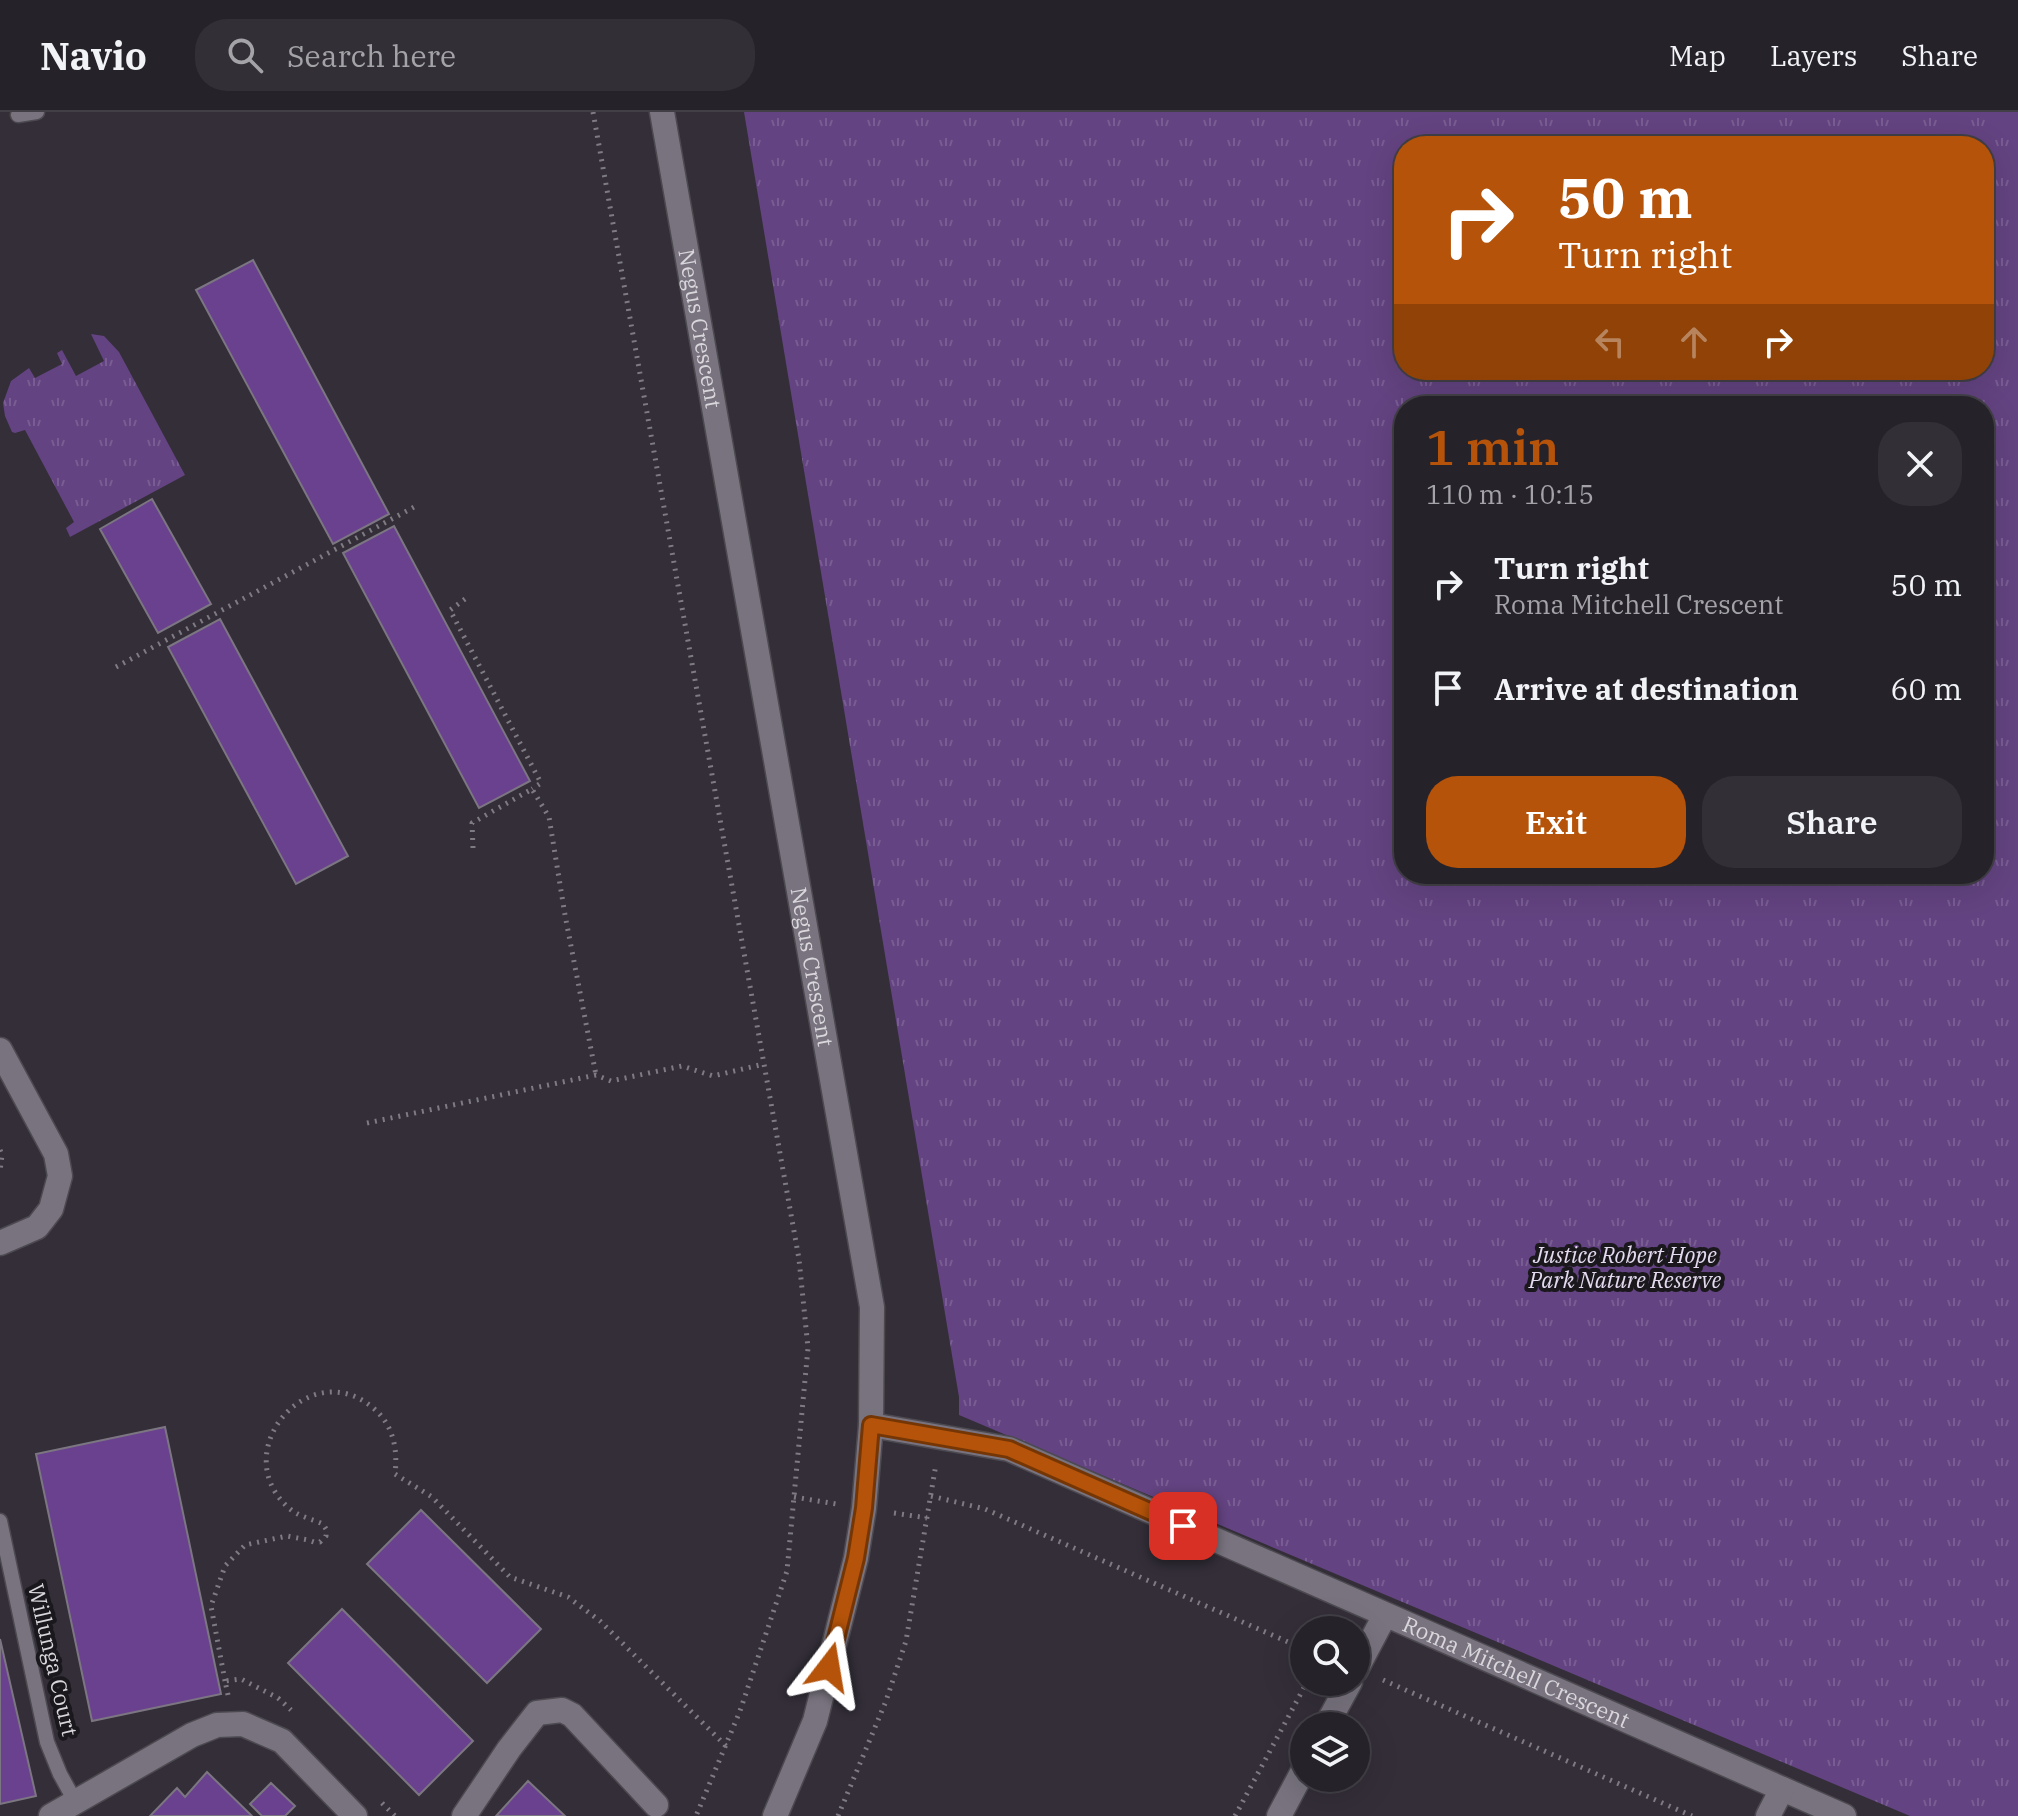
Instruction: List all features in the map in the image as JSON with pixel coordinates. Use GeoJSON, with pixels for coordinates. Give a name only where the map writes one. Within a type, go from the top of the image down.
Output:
{"type":"FeatureCollection","features":[{"type":"Feature","properties":{"kind":"street","name":"Negus Crescent"},"geometry":{"type":"LineString","coordinates":[[662,112],[872,1307],[871,1425],[864,1508],[852,1573],[815,1721],[775,1816]]}},
{"type":"Feature","properties":{"kind":"street"},"geometry":{"type":"LineString","coordinates":[[0,1050],[56,1154],[60,1176],[51,1209],[37,1227],[0,1243]]}},
{"type":"Feature","properties":{"kind":"street","name":"Roma Mitchell Crescent"},"geometry":{"type":"LineString","coordinates":[[871,1425],[1009,1449],[1844,1816]]}},
{"type":"Feature","properties":{"kind":"street"},"geometry":{"type":"LineString","coordinates":[[1370,1650],[1385,1615]]}},
{"type":"Feature","properties":{"kind":"street"},"geometry":{"type":"LineString","coordinates":[[464,1816],[537,1713],[562,1710],[572,1715],[656,1805]]}},
{"type":"Feature","properties":{"kind":"street"},"geometry":{"type":"LineString","coordinates":[[51,1816],[192,1735],[217,1725],[243,1724],[282,1741],[349,1814]]}},
{"type":"Feature","properties":{"kind":"street"},"geometry":{"type":"LineString","coordinates":[[1768,1816],[1782,1789]]}},
{"type":"Feature","properties":{"kind":"street"},"geometry":{"type":"LineString","coordinates":[[1279,1816],[1292,1792]]}},
{"type":"Feature","properties":{"kind":"lane"},"geometry":{"type":"LineString","coordinates":[[18,115],[37,112]]}},
{"type":"Feature","properties":{"kind":"lane","name":"Willunga Court"},"geometry":{"type":"LineString","coordinates":[[0,1521],[47,1742],[76,1803]]}},
{"type":"Feature","properties":{"kind":"path"},"geometry":{"type":"LineString","coordinates":[[593,112],[799,1259],[808,1348],[787,1571],[740,1711],[696,1816]]}},
{"type":"Feature","properties":{"kind":"path"},"geometry":{"type":"LineString","coordinates":[[116,667],[416,506]]}},
{"type":"Feature","properties":{"kind":"path"},"geometry":{"type":"LineString","coordinates":[[465,599],[450,610],[541,783],[472,823],[473,848]]}},
{"type":"Feature","properties":{"kind":"path"},"geometry":{"type":"LineString","coordinates":[[532,789],[549,817],[596,1075]]}},
{"type":"Feature","properties":{"kind":"path"},"geometry":{"type":"LineString","coordinates":[[367,1123],[596,1075],[611,1081],[682,1066],[713,1076],[764,1064]]}},
{"type":"Feature","properties":{"kind":"path"},"geometry":{"type":"LineString","coordinates":[[0,1150],[0,1171]]}},
{"type":"Feature","properties":{"kind":"path"},"geometry":{"type":"LineString","coordinates":[[225,1681],[211,1606],[225,1566],[245,1545],[287,1536],[317,1543],[326,1536],[323,1524],[291,1510],[272,1484],[267,1453],[275,1425],[299,1401],[330,1392],[347,1394],[363,1400],[385,1421],[394,1438],[397,1456],[395,1474],[432,1497],[510,1577],[568,1597],[600,1621],[726,1746]]}},
{"type":"Feature","properties":{"kind":"path"},"geometry":{"type":"LineString","coordinates":[[838,1816],[886,1701],[906,1641],[940,1437]]}},
{"type":"Feature","properties":{"kind":"path"},"geometry":{"type":"LineString","coordinates":[[931,1496],[985,1509],[1290,1643]]}},
{"type":"Feature","properties":{"kind":"path"},"geometry":{"type":"LineString","coordinates":[[1370,1681],[1692,1816]]}},
{"type":"Feature","properties":{"kind":"path"},"geometry":{"type":"LineString","coordinates":[[1235,1816],[1299,1696]]}},
{"type":"Feature","properties":{"kind":"green space","name":"Justice Robert Hope Park Nature Reserve"},"geometry":{"type":"Polygon","coordinates":[[[744,112],[2018,112],[2018,1816],[1910,1816],[959,1415],[959,1397],[744,112]]]}},
{"type":"Feature","properties":{"kind":"green space"},"geometry":{"type":"Polygon","coordinates":[[[91,334],[104,336],[119,352],[185,475],[70,537],[66,528],[74,522],[25,430],[12,432],[3,403],[11,381],[29,368],[35,378],[62,364],[57,353],[62,350],[76,376],[104,361],[91,334]]]}},
{"type":"Feature","properties":{"kind":"building"},"geometry":{"type":"Polygon","coordinates":[[[253,260],[389,514],[333,544],[196,290],[253,260]]]}},
{"type":"Feature","properties":{"kind":"building"},"geometry":{"type":"Polygon","coordinates":[[[152,499],[211,604],[158,633],[100,529],[152,499]]]}},
{"type":"Feature","properties":{"kind":"building"},"geometry":{"type":"Polygon","coordinates":[[[394,526],[530,781],[479,808],[343,553],[394,526]]]}},
{"type":"Feature","properties":{"kind":"building"},"geometry":{"type":"Polygon","coordinates":[[[220,619],[348,856],[296,884],[168,647],[220,619]]]}},
{"type":"Feature","properties":{"kind":"building"},"geometry":{"type":"Polygon","coordinates":[[[165,1427],[221,1694],[92,1721],[36,1454],[165,1427]]]}},
{"type":"Feature","properties":{"kind":"building"},"geometry":{"type":"Polygon","coordinates":[[[421,1510],[541,1629],[487,1683],[367,1564],[421,1510]]]}},
{"type":"Feature","properties":{"kind":"building"},"geometry":{"type":"Polygon","coordinates":[[[342,1609],[473,1741],[419,1795],[288,1663],[342,1609]]]}},
{"type":"Feature","properties":{"kind":"building"},"geometry":{"type":"Polygon","coordinates":[[[0,1639],[36,1796],[0,1804],[0,1639]]]}},
{"type":"Feature","properties":{"kind":"building"},"geometry":{"type":"Polygon","coordinates":[[[207,1772],[252,1816],[150,1816],[177,1788],[185,1797],[207,1772]]]}},
{"type":"Feature","properties":{"kind":"building"},"geometry":{"type":"Polygon","coordinates":[[[528,1781],[565,1816],[496,1816],[528,1781]]]}},
{"type":"Feature","properties":{"kind":"building"},"geometry":{"type":"Polygon","coordinates":[[[271,1783],[295,1806],[285,1816],[262,1816],[250,1804],[271,1783]]]}},
{"type":"Feature","properties":{"kind":"route"},"geometry":{"type":"LineString","coordinates":[[829,1667],[856,1558],[871,1425],[1009,1449],[1183,1526]]}}]}
